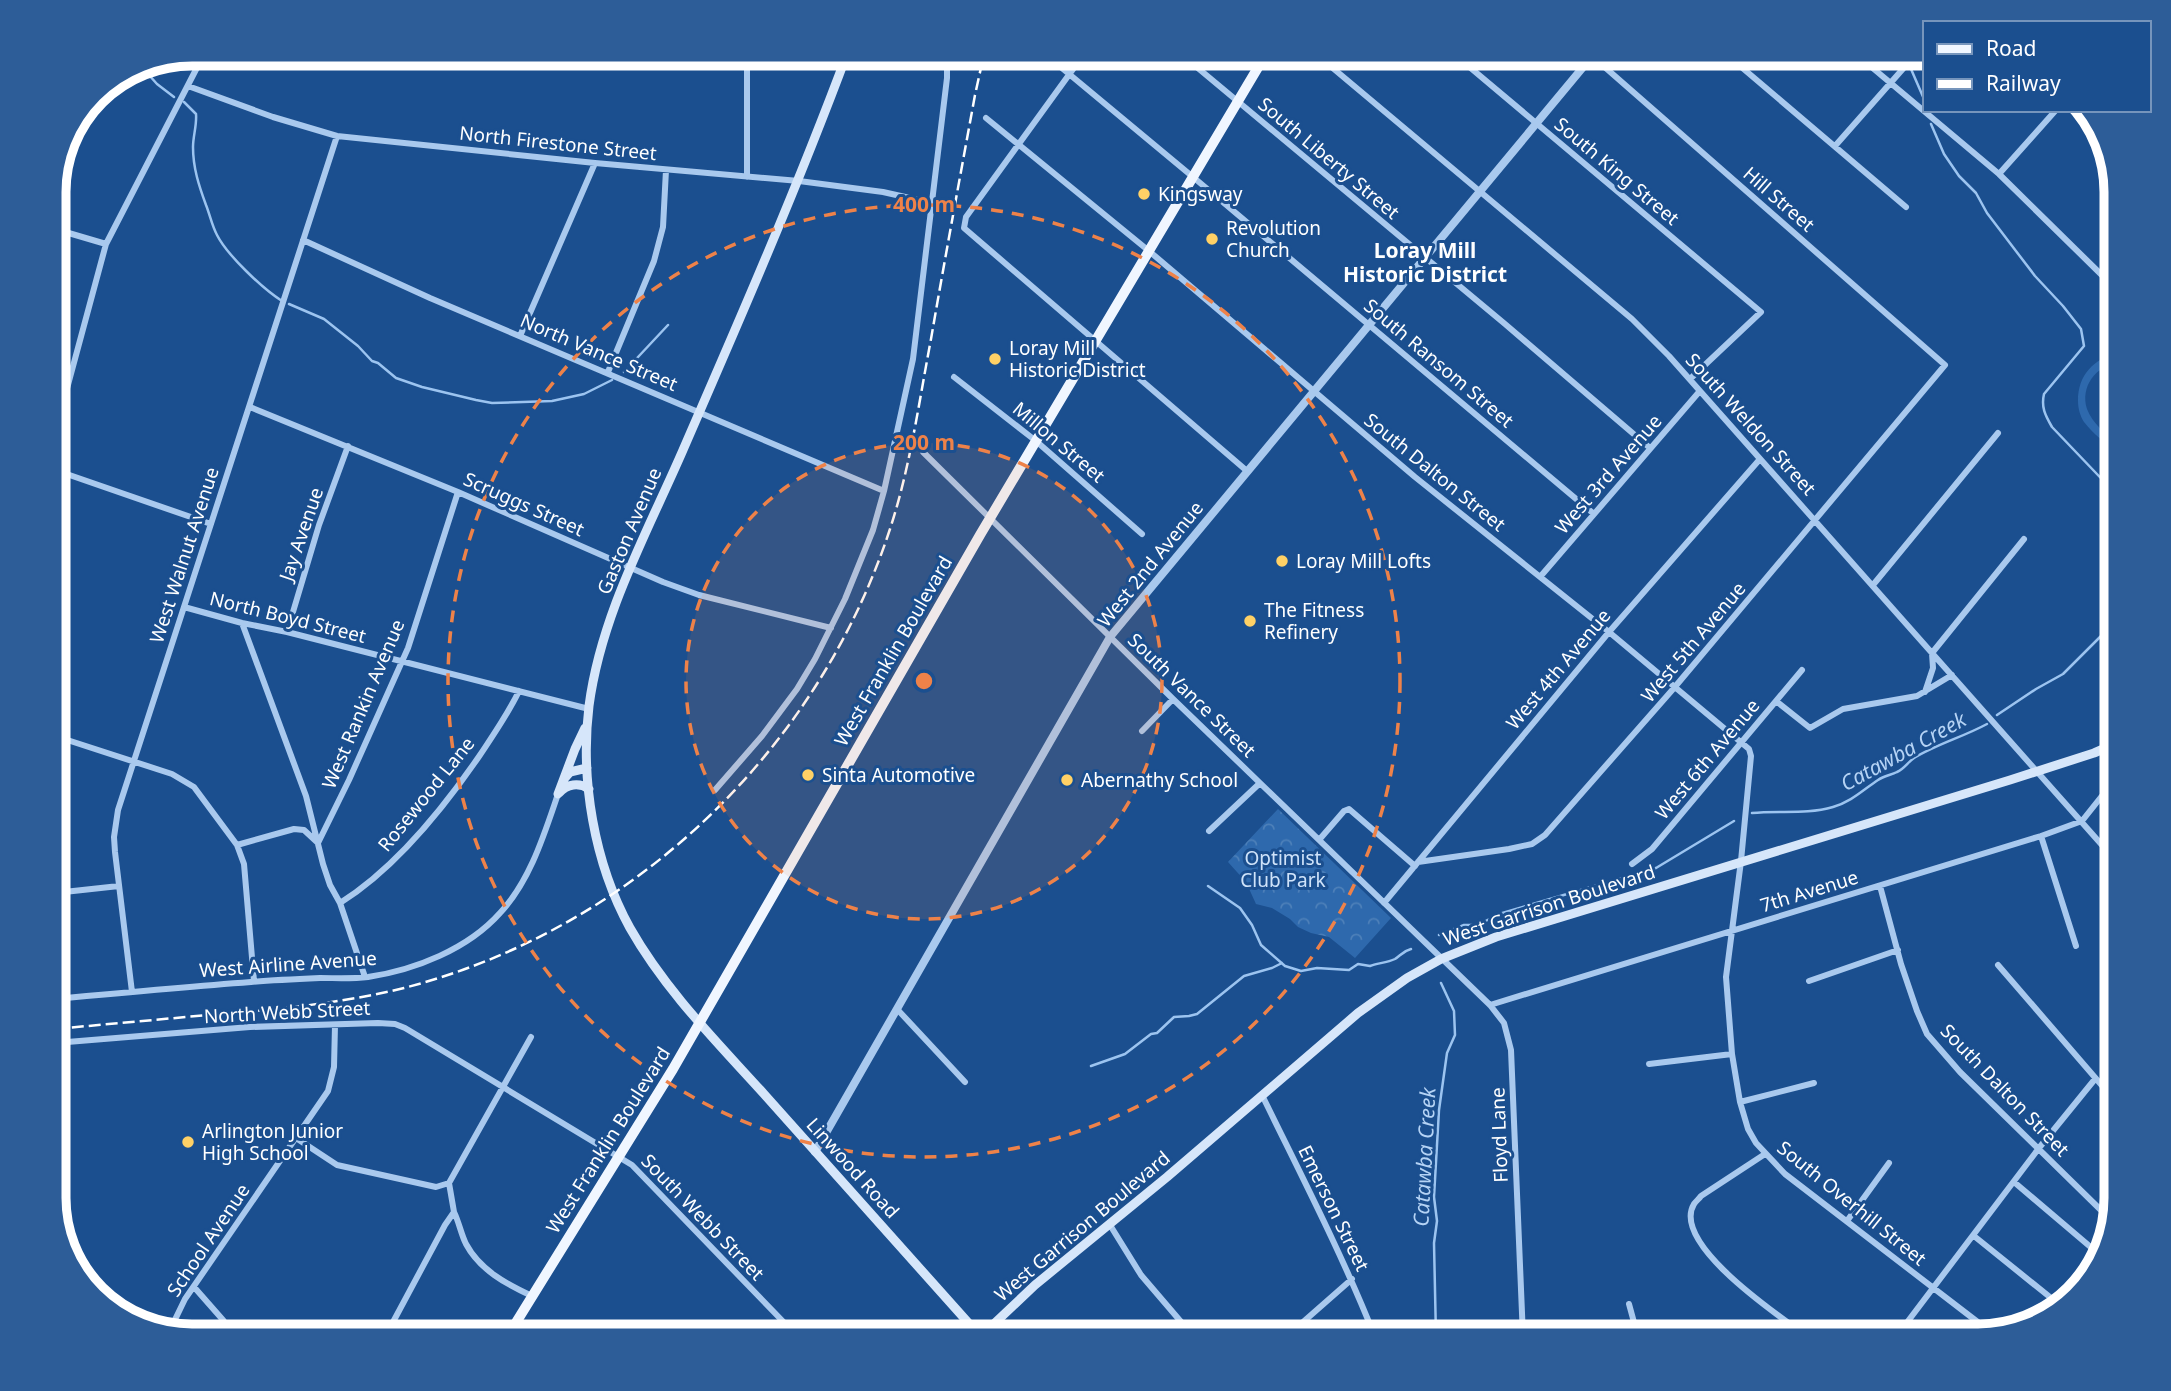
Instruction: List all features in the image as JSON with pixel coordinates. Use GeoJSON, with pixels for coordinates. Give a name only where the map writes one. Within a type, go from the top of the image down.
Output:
{"type":"FeatureCollection","features":[{"type":"Feature","properties":{"kind":"main road","name":"Gaston Avenue"},"geometry":{"type":"LineString","coordinates":[[700,1021],[664,979],[631,929],[604,862],[595,830],[587,768],[589,714],[597,660],[631,568],[799,181],[842,66]]}},
{"type":"Feature","properties":{"kind":"main road","name":"West Franklin Boulevard"},"geometry":{"type":"LineString","coordinates":[[515,1324],[671,1071],[990,519],[1259,66]]}},
{"type":"Feature","properties":{"kind":"main road"},"geometry":{"type":"LineString","coordinates":[[558,794],[589,714]]}},
{"type":"Feature","properties":{"kind":"main road","name":"West Garrison Boulevard"},"geometry":{"type":"LineString","coordinates":[[994,1324],[1035,1285],[1110,1225],[1379,997],[1441,959],[1496,937],[2104,749]]}},
{"type":"Feature","properties":{"kind":"main road"},"geometry":{"type":"LineString","coordinates":[[564,779],[570,772],[587,768]]}},
{"type":"Feature","properties":{"kind":"main road"},"geometry":{"type":"LineString","coordinates":[[558,794],[573,785],[589,789]]}},
{"type":"Feature","properties":{"kind":"main road","name":"Linwood Road"},"geometry":{"type":"LineString","coordinates":[[700,1021],[969,1324]]}},
{"type":"Feature","properties":{"kind":"street"},"geometry":{"type":"LineString","coordinates":[[67,389],[106,244],[198,66]]}},
{"type":"Feature","properties":{"kind":"street"},"geometry":{"type":"LineString","coordinates":[[747,66],[747,177]]}},
{"type":"Feature","properties":{"kind":"street"},"geometry":{"type":"LineString","coordinates":[[715,790],[762,736],[815,659],[845,599],[873,530],[913,359],[947,66]]}},
{"type":"Feature","properties":{"kind":"street","name":"South Ransom Street"},"geometry":{"type":"LineString","coordinates":[[1059,66],[1594,514]]}},
{"type":"Feature","properties":{"kind":"street"},"geometry":{"type":"LineString","coordinates":[[1075,66],[966,217],[964,225],[968,233],[1247,471]]}},
{"type":"Feature","properties":{"kind":"street","name":"South Liberty Street"},"geometry":{"type":"LineString","coordinates":[[1195,66],[1650,448]]}},
{"type":"Feature","properties":{"kind":"street","name":"South Weldon Street"},"geometry":{"type":"LineString","coordinates":[[1330,66],[1632,319],[1690,379],[2104,847]]}},
{"type":"Feature","properties":{"kind":"street","name":"South King Street"},"geometry":{"type":"LineString","coordinates":[[1468,66],[1760,312],[1690,379]]}},
{"type":"Feature","properties":{"kind":"street","name":"West 2nd Avenue"},"geometry":{"type":"LineString","coordinates":[[815,1152],[1110,637],[1584,66]]}},
{"type":"Feature","properties":{"kind":"street","name":"Hill Street"},"geometry":{"type":"LineString","coordinates":[[1605,66],[1945,365]]}},
{"type":"Feature","properties":{"kind":"street"},"geometry":{"type":"LineString","coordinates":[[1740,66],[1906,206]]}},
{"type":"Feature","properties":{"kind":"street"},"geometry":{"type":"LineString","coordinates":[[1870,66],[1923,110]]}},
{"type":"Feature","properties":{"kind":"street"},"geometry":{"type":"LineString","coordinates":[[1835,146],[1906,66]]}},
{"type":"Feature","properties":{"kind":"street","name":"North Firestone Street"},"geometry":{"type":"LineString","coordinates":[[188,86],[272,117],[337,136],[799,181],[883,192],[932,203]]}},
{"type":"Feature","properties":{"kind":"street"},"geometry":{"type":"LineString","coordinates":[[1925,112],[1999,174],[2104,276]]}},
{"type":"Feature","properties":{"kind":"street"},"geometry":{"type":"LineString","coordinates":[[1999,174],[2054,112]]}},
{"type":"Feature","properties":{"kind":"street","name":"South Dalton Street"},"geometry":{"type":"LineString","coordinates":[[986,118],[1149,251],[1423,484],[1609,632],[1741,742]]}},
{"type":"Feature","properties":{"kind":"street","name":"West Walnut Avenue"},"geometry":{"type":"LineString","coordinates":[[132,992],[115,852],[120,800],[337,136]]}},
{"type":"Feature","properties":{"kind":"street"},"geometry":{"type":"LineString","coordinates":[[520,336],[595,163]]}},
{"type":"Feature","properties":{"kind":"street"},"geometry":{"type":"LineString","coordinates":[[608,372],[654,261],[663,227],[666,170]]}},
{"type":"Feature","properties":{"kind":"street"},"geometry":{"type":"LineString","coordinates":[[67,233],[106,244]]}},
{"type":"Feature","properties":{"kind":"street","name":"North Vance Street"},"geometry":{"type":"LineString","coordinates":[[303,240],[884,491]]}},
{"type":"Feature","properties":{"kind":"street","name":"West 5th Avenue"},"geometry":{"type":"LineString","coordinates":[[1417,864],[1532,844],[1545,835],[1674,688],[1945,365]]}},
{"type":"Feature","properties":{"kind":"street","name":"Millon Street"},"geometry":{"type":"LineString","coordinates":[[954,377],[1036,441],[1142,534]]}},
{"type":"Feature","properties":{"kind":"street","name":"West 3rd Avenue"},"geometry":{"type":"LineString","coordinates":[[1540,577],[1699,392]]}},
{"type":"Feature","properties":{"kind":"street","name":"Scruggs Street"},"geometry":{"type":"LineString","coordinates":[[250,407],[699,595],[831,628]]}},
{"type":"Feature","properties":{"kind":"street"},"geometry":{"type":"LineString","coordinates":[[1873,585],[1998,433]]}},
{"type":"Feature","properties":{"kind":"street","name":"Jay Avenue"},"geometry":{"type":"LineString","coordinates":[[287,632],[319,525],[348,446]]}},
{"type":"Feature","properties":{"kind":"street","name":"South Vance Street"},"geometry":{"type":"LineString","coordinates":[[923,452],[1441,959]]}},
{"type":"Feature","properties":{"kind":"street","name":"West 4th Avenue"},"geometry":{"type":"LineString","coordinates":[[1384,903],[1609,632],[1760,459]]}},
{"type":"Feature","properties":{"kind":"street"},"geometry":{"type":"LineString","coordinates":[[67,474],[211,524]]}},
{"type":"Feature","properties":{"kind":"street","name":"West Rankin Avenue"},"geometry":{"type":"LineString","coordinates":[[318,843],[408,648],[458,492]]}},
{"type":"Feature","properties":{"kind":"street"},"geometry":{"type":"LineString","coordinates":[[1924,693],[1931,676],[1932,653],[2024,539]]}},
{"type":"Feature","properties":{"kind":"street","name":"North Boyd Street"},"geometry":{"type":"LineString","coordinates":[[184,607],[519,691],[589,714]]}},
{"type":"Feature","properties":{"kind":"street"},"geometry":{"type":"LineString","coordinates":[[242,623],[306,796],[330,885],[340,903],[365,977]]}},
{"type":"Feature","properties":{"kind":"street","name":"West 6th Avenue"},"geometry":{"type":"LineString","coordinates":[[1632,864],[1652,849],[1801,670]]}},
{"type":"Feature","properties":{"kind":"street"},"geometry":{"type":"LineString","coordinates":[[1776,701],[1811,728],[1843,709],[1924,693],[1952,675]]}},
{"type":"Feature","properties":{"kind":"street","name":"Rosewood Lane"},"geometry":{"type":"LineString","coordinates":[[340,903],[377,877],[441,807],[497,730],[519,691]]}},
{"type":"Feature","properties":{"kind":"street"},"geometry":{"type":"LineString","coordinates":[[1142,731],[1173,699]]}},
{"type":"Feature","properties":{"kind":"street"},"geometry":{"type":"LineString","coordinates":[[67,740],[172,774],[194,787],[237,845],[244,864],[254,981]]}},
{"type":"Feature","properties":{"kind":"street"},"geometry":{"type":"LineString","coordinates":[[1741,742],[1749,749],[1751,756],[1741,861]]}},
{"type":"Feature","properties":{"kind":"street"},"geometry":{"type":"LineString","coordinates":[[1209,831],[1260,783]]}},
{"type":"Feature","properties":{"kind":"street"},"geometry":{"type":"LineString","coordinates":[[2082,821],[2104,793]]}},
{"type":"Feature","properties":{"kind":"street","name":"West Airline Avenue"},"geometry":{"type":"LineString","coordinates":[[67,998],[254,981],[365,977],[386,974],[436,957],[465,942],[500,914],[512,898],[528,870],[558,794]]}},
{"type":"Feature","properties":{"kind":"street"},"geometry":{"type":"LineString","coordinates":[[1319,840],[1347,809],[1417,864]]}},
{"type":"Feature","properties":{"kind":"street","name":"7th Avenue"},"geometry":{"type":"LineString","coordinates":[[1490,1005],[2041,836],[2082,821]]}},
{"type":"Feature","properties":{"kind":"street"},"geometry":{"type":"LineString","coordinates":[[237,845],[294,829],[304,830],[318,843]]}},
{"type":"Feature","properties":{"kind":"street"},"geometry":{"type":"LineString","coordinates":[[2041,836],[2076,946]]}},
{"type":"Feature","properties":{"kind":"street","name":"South Overhill Street"},"geometry":{"type":"LineString","coordinates":[[1741,861],[1726,977],[1732,1054],[1740,1102],[1748,1129],[1765,1154],[1785,1174],[1980,1324]]}},
{"type":"Feature","properties":{"kind":"street"},"geometry":{"type":"LineString","coordinates":[[67,892],[119,886]]}},
{"type":"Feature","properties":{"kind":"street","name":"South Dalton Street"},"geometry":{"type":"LineString","coordinates":[[1880,886],[1917,1011],[1927,1034],[1960,1072],[2103,1213]]}},
{"type":"Feature","properties":{"kind":"street"},"geometry":{"type":"LineString","coordinates":[[1809,982],[1898,950]]}},
{"type":"Feature","properties":{"kind":"street","name":"Floyd Lane"},"geometry":{"type":"LineString","coordinates":[[1441,959],[1490,1005],[1509,1034],[1522,1324]]}},
{"type":"Feature","properties":{"kind":"street"},"geometry":{"type":"LineString","coordinates":[[1998,965],[2104,1089]]}},
{"type":"Feature","properties":{"kind":"street"},"geometry":{"type":"LineString","coordinates":[[897,1009],[965,1082]]}},
{"type":"Feature","properties":{"kind":"street","name":"North Webb Street"},"geometry":{"type":"LineString","coordinates":[[67,1042],[250,1027],[395,1024],[504,1087]]}},
{"type":"Feature","properties":{"kind":"street","name":"School Avenue"},"geometry":{"type":"LineString","coordinates":[[174,1323],[194,1287],[328,1091],[334,1067],[335,1025]]}},
{"type":"Feature","properties":{"kind":"street"},"geometry":{"type":"LineString","coordinates":[[531,1037],[449,1183],[454,1212],[465,1243],[483,1267],[532,1296]]}},
{"type":"Feature","properties":{"kind":"street"},"geometry":{"type":"LineString","coordinates":[[1648,1064],[1732,1054]]}},
{"type":"Feature","properties":{"kind":"street"},"geometry":{"type":"LineString","coordinates":[[1907,1324],[2039,1148],[2095,1079]]}},
{"type":"Feature","properties":{"kind":"street"},"geometry":{"type":"LineString","coordinates":[[1740,1102],[1814,1083]]}},
{"type":"Feature","properties":{"kind":"street","name":"South Webb Street"},"geometry":{"type":"LineString","coordinates":[[504,1087],[636,1169],[785,1324]]}},
{"type":"Feature","properties":{"kind":"street","name":"Emerson Street"},"geometry":{"type":"LineString","coordinates":[[1262,1096],[1352,1279],[1370,1324]]}},
{"type":"Feature","properties":{"kind":"street"},"geometry":{"type":"LineString","coordinates":[[296,1139],[337,1165],[436,1187],[449,1183]]}},
{"type":"Feature","properties":{"kind":"street"},"geometry":{"type":"LineString","coordinates":[[1765,1154],[1701,1196],[1693,1205],[1691,1218],[1707,1252],[1721,1269],[1791,1324]]}},
{"type":"Feature","properties":{"kind":"street"},"geometry":{"type":"LineString","coordinates":[[1847,1221],[1889,1163]]}},
{"type":"Feature","properties":{"kind":"street"},"geometry":{"type":"LineString","coordinates":[[2014,1182],[2094,1250]]}},
{"type":"Feature","properties":{"kind":"street"},"geometry":{"type":"LineString","coordinates":[[392,1324],[454,1212]]}},
{"type":"Feature","properties":{"kind":"street"},"geometry":{"type":"LineString","coordinates":[[1110,1225],[1141,1275],[1183,1324]]}},
{"type":"Feature","properties":{"kind":"street"},"geometry":{"type":"LineString","coordinates":[[1974,1236],[2053,1300]]}},
{"type":"Feature","properties":{"kind":"street"},"geometry":{"type":"LineString","coordinates":[[1301,1324],[1352,1279]]}},
{"type":"Feature","properties":{"kind":"street"},"geometry":{"type":"LineString","coordinates":[[194,1287],[226,1324]]}},
{"type":"Feature","properties":{"kind":"street"},"geometry":{"type":"LineString","coordinates":[[1629,1304],[1634,1324]]}},
{"type":"Feature","properties":{"kind":"green space"},"geometry":{"type":"Polygon","coordinates":[[[2104,358],[2104,367],[2088,385],[2085,401],[2092,419],[2104,432],[2104,442],[2084,422],[2078,401],[2084,376],[2104,358]]]}},
{"type":"Feature","properties":{"kind":"green space","name":"Optimist Club Park"},"geometry":{"type":"Polygon","coordinates":[[[1278,809],[1391,918],[1355,958],[1329,937],[1311,933],[1272,908],[1256,904],[1246,882],[1228,862],[1278,809]]]}},
{"type":"Feature","properties":{"kind":"waterway"},"geometry":{"type":"LineString","coordinates":[[1911,69],[1923,97]]}},
{"type":"Feature","properties":{"kind":"waterway"},"geometry":{"type":"LineString","coordinates":[[148,74],[174,97]]}},
{"type":"Feature","properties":{"kind":"waterway"},"geometry":{"type":"LineString","coordinates":[[184,102],[196,114],[194,162],[215,232],[237,262],[282,301]]}},
{"type":"Feature","properties":{"kind":"waterway"},"geometry":{"type":"LineString","coordinates":[[1931,124],[1944,154],[1959,176],[1976,193],[1987,213],[2035,276],[2081,329],[2084,346],[2044,394],[2043,407],[2052,427],[2104,481]]}},
{"type":"Feature","properties":{"kind":"waterway"},"geometry":{"type":"LineString","coordinates":[[289,304],[324,319],[396,378],[476,400],[492,403],[552,401],[584,394],[612,380]]}},
{"type":"Feature","properties":{"kind":"waterway"},"geometry":{"type":"LineString","coordinates":[[624,372],[668,325]]}},
{"type":"Feature","properties":{"kind":"waterway","name":"Catawba Creek"},"geometry":{"type":"LineString","coordinates":[[1997,715],[2063,674],[2104,634]]}},
{"type":"Feature","properties":{"kind":"waterway","name":"Catawba Creek"},"geometry":{"type":"LineString","coordinates":[[1752,813],[1813,811],[1839,805],[1880,779],[1899,771],[1923,753],[1987,724]]}},
{"type":"Feature","properties":{"kind":"waterway","name":"Catawba Creek"},"geometry":{"type":"LineString","coordinates":[[1439,935],[1464,925],[1478,925],[1499,914],[1656,868],[1734,821]]}},
{"type":"Feature","properties":{"kind":"waterway"},"geometry":{"type":"LineString","coordinates":[[1208,886],[1240,908],[1261,945],[1285,966],[1301,971],[1317,968],[1349,970],[1358,964],[1370,966],[1395,959],[1411,949]]}},
{"type":"Feature","properties":{"kind":"waterway"},"geometry":{"type":"LineString","coordinates":[[1091,1066],[1125,1054],[1151,1034],[1157,1033],[1174,1017],[1197,1014],[1244,976],[1282,963]]}},
{"type":"Feature","properties":{"kind":"waterway","name":"Catawba Creek"},"geometry":{"type":"LineString","coordinates":[[1436,1324],[1434,1243],[1437,1221],[1434,1197],[1439,1110],[1447,1053],[1455,1035],[1454,1011],[1441,983]]}},
{"type":"Feature","properties":{"kind":"railway"},"geometry":{"type":"LineString","coordinates":[[67,1028],[289,1008],[404,988],[487,960],[566,923],[639,876],[705,820],[764,757],[815,686],[858,610],[890,529],[914,435],[981,66]]}},
{"type":"Feature","properties":{"kind":"place","name":"Kingsway"},"geometry":{"type":"Point","coordinates":[1144,194]}},
{"type":"Feature","properties":{"kind":"place","name":"Revolution Church"},"geometry":{"type":"Point","coordinates":[1212,239]}},
{"type":"Feature","properties":{"kind":"place","name":"Loray Mill Historic District"},"geometry":{"type":"Point","coordinates":[995,359]}},
{"type":"Feature","properties":{"kind":"place","name":"Loray Mill Lofts"},"geometry":{"type":"Point","coordinates":[1282,561]}},
{"type":"Feature","properties":{"kind":"place","name":"The Fitness Refinery"},"geometry":{"type":"Point","coordinates":[1250,621]}},
{"type":"Feature","properties":{"kind":"place","name":"Sinta Automotive"},"geometry":{"type":"Point","coordinates":[808,775]}},
{"type":"Feature","properties":{"kind":"place","name":"Abernathy School"},"geometry":{"type":"Point","coordinates":[1067,780]}},
{"type":"Feature","properties":{"kind":"place","name":"Arlington Junior High School"},"geometry":{"type":"Point","coordinates":[188,1142]}},
{"type":"Feature","properties":{"kind":"district","name":"Loray Mill Historic District"},"geometry":{"type":"Point","coordinates":[1425,262]}}]}
